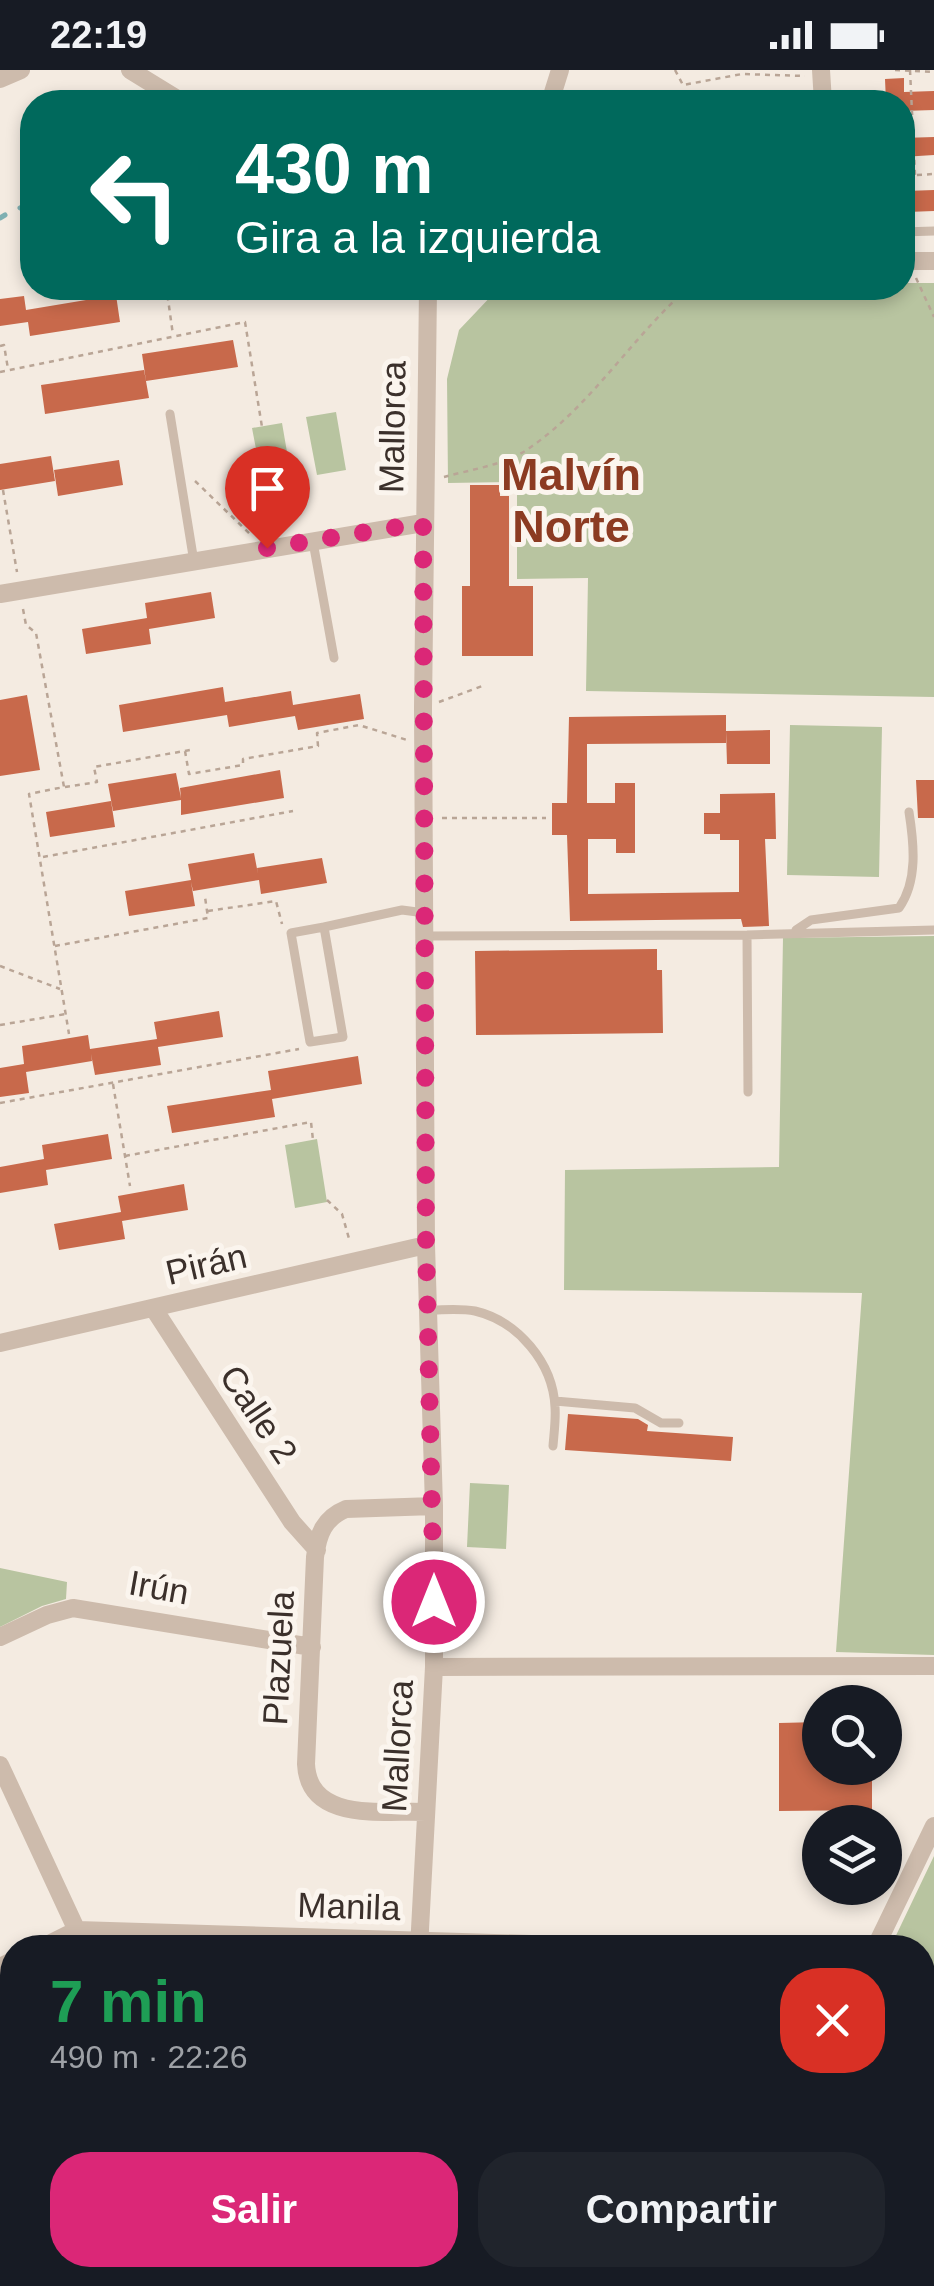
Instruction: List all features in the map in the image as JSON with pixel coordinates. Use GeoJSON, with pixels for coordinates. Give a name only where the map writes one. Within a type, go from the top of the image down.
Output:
{"type":"FeatureCollection","features":[{"type":"Feature","properties":{"kind":"street"},"geometry":{"type":"LineString","coordinates":[[0,79],[21,70]]}},
{"type":"Feature","properties":{"kind":"street"},"geometry":{"type":"LineString","coordinates":[[130,70],[162,90]]}},
{"type":"Feature","properties":{"kind":"street","name":"Mallorca"},"geometry":{"type":"LineString","coordinates":[[419,1935],[434,1667],[423,744],[428,300]]}},
{"type":"Feature","properties":{"kind":"street"},"geometry":{"type":"LineString","coordinates":[[0,594],[423,523]]}},
{"type":"Feature","properties":{"kind":"street","name":"Pirán"},"geometry":{"type":"LineString","coordinates":[[0,1343],[426,1245]]}},
{"type":"Feature","properties":{"kind":"street","name":"Calle 2"},"geometry":{"type":"LineString","coordinates":[[154,1310],[292,1522],[316,1550]]}},
{"type":"Feature","properties":{"kind":"street","name":"Plazuela"},"geometry":{"type":"LineString","coordinates":[[426,1812],[346,1809],[320,1799],[312,1789],[306,1764],[316,1550],[321,1530],[346,1508],[434,1506]]}},
{"type":"Feature","properties":{"kind":"street","name":"Irún"},"geometry":{"type":"LineString","coordinates":[[0,1637],[47,1615],[73,1608],[312,1647]]}},
{"type":"Feature","properties":{"kind":"street"},"geometry":{"type":"LineString","coordinates":[[434,1667],[934,1666]]}},
{"type":"Feature","properties":{"kind":"street"},"geometry":{"type":"LineString","coordinates":[[0,1764],[79,1935]]}},
{"type":"Feature","properties":{"kind":"street"},"geometry":{"type":"LineString","coordinates":[[881,1935],[934,1826]]}},
{"type":"Feature","properties":{"kind":"lane"},"geometry":{"type":"LineString","coordinates":[[170,414],[194,562]]}},
{"type":"Feature","properties":{"kind":"lane"},"geometry":{"type":"LineString","coordinates":[[313,540],[334,658]]}},
{"type":"Feature","properties":{"kind":"lane"},"geometry":{"type":"LineString","coordinates":[[794,932],[811,920],[900,908],[911,892],[913,839],[909,812]]}},
{"type":"Feature","properties":{"kind":"lane"},"geometry":{"type":"LineString","coordinates":[[324,926],[343,1036],[310,1042],[291,933],[324,926],[402,910],[424,914]]}},
{"type":"Feature","properties":{"kind":"lane"},"geometry":{"type":"LineString","coordinates":[[424,936],[934,930]]}},
{"type":"Feature","properties":{"kind":"lane"},"geometry":{"type":"LineString","coordinates":[[747,935],[748,1092]]}},
{"type":"Feature","properties":{"kind":"lane"},"geometry":{"type":"LineString","coordinates":[[428,1310],[476,1311],[515,1331],[528,1344],[551,1382],[553,1446]]}},
{"type":"Feature","properties":{"kind":"lane"},"geometry":{"type":"LineString","coordinates":[[554,1401],[635,1408],[662,1423],[679,1423]]}},
{"type":"Feature","properties":{"kind":"path"},"geometry":{"type":"LineString","coordinates":[[676,70],[682,84],[742,74],[822,87]]}},
{"type":"Feature","properties":{"kind":"path"},"geometry":{"type":"LineString","coordinates":[[895,70],[934,72]]}},
{"type":"Feature","properties":{"kind":"path"},"geometry":{"type":"LineString","coordinates":[[915,158],[916,175],[934,174]]}},
{"type":"Feature","properties":{"kind":"path"},"geometry":{"type":"LineString","coordinates":[[916,278],[934,318]]}},
{"type":"Feature","properties":{"kind":"path"},"geometry":{"type":"LineString","coordinates":[[169,300],[173,336]]}},
{"type":"Feature","properties":{"kind":"path"},"geometry":{"type":"LineString","coordinates":[[424,484],[522,454],[561,422],[675,300]]}},
{"type":"Feature","properties":{"kind":"path"},"geometry":{"type":"LineString","coordinates":[[0,372],[245,322],[262,426]]}},
{"type":"Feature","properties":{"kind":"path"},"geometry":{"type":"LineString","coordinates":[[0,346],[4,346],[8,370]]}},
{"type":"Feature","properties":{"kind":"path"},"geometry":{"type":"LineString","coordinates":[[178,466],[254,538],[263,486]]}},
{"type":"Feature","properties":{"kind":"path"},"geometry":{"type":"LineString","coordinates":[[3,490],[26,625],[36,633],[64,788]]}},
{"type":"Feature","properties":{"kind":"path"},"geometry":{"type":"LineString","coordinates":[[423,708],[485,685]]}},
{"type":"Feature","properties":{"kind":"path"},"geometry":{"type":"LineString","coordinates":[[69,1034],[29,794],[96,782],[94,766],[187,750],[189,774],[243,765],[242,759],[318,746],[317,733],[359,725],[423,744]]}},
{"type":"Feature","properties":{"kind":"path"},"geometry":{"type":"LineString","coordinates":[[41,857],[293,811]]}},
{"type":"Feature","properties":{"kind":"path"},"geometry":{"type":"LineString","coordinates":[[424,818],[546,818]]}},
{"type":"Feature","properties":{"kind":"path"},"geometry":{"type":"LineString","coordinates":[[54,946],[208,918],[205,897]]}},
{"type":"Feature","properties":{"kind":"path"},"geometry":{"type":"LineString","coordinates":[[207,911],[276,901],[281,922],[291,933]]}},
{"type":"Feature","properties":{"kind":"path"},"geometry":{"type":"LineString","coordinates":[[0,966],[61,989]]}},
{"type":"Feature","properties":{"kind":"path"},"geometry":{"type":"LineString","coordinates":[[0,1025],[66,1014]]}},
{"type":"Feature","properties":{"kind":"path"},"geometry":{"type":"LineString","coordinates":[[0,1103],[302,1049],[310,1042]]}},
{"type":"Feature","properties":{"kind":"path"},"geometry":{"type":"LineString","coordinates":[[112,1083],[130,1186]]}},
{"type":"Feature","properties":{"kind":"path"},"geometry":{"type":"LineString","coordinates":[[125,1156],[311,1122],[313,1140]]}},
{"type":"Feature","properties":{"kind":"path"},"geometry":{"type":"LineString","coordinates":[[327,1200],[342,1214],[356,1263]]}},
{"type":"Feature","properties":{"kind":"green space"},"geometry":{"type":"Polygon","coordinates":[[[915,283],[934,283],[934,697],[586,691],[588,578],[517,579],[517,482],[448,483],[447,379],[459,330],[487,300],[915,300],[915,283]]]}},
{"type":"Feature","properties":{"kind":"green space"},"geometry":{"type":"Polygon","coordinates":[[[336,412],[346,470],[317,475],[306,417],[336,412]]]}},
{"type":"Feature","properties":{"kind":"green space"},"geometry":{"type":"Polygon","coordinates":[[[282,423],[292,481],[263,486],[252,428],[282,423]]]}},
{"type":"Feature","properties":{"kind":"green space"},"geometry":{"type":"Polygon","coordinates":[[[790,725],[882,727],[879,877],[787,875],[790,725]]]}},
{"type":"Feature","properties":{"kind":"green space"},"geometry":{"type":"Polygon","coordinates":[[[934,936],[934,1655],[836,1652],[862,1293],[564,1290],[565,1170],[779,1167],[783,938],[934,936]]]}},
{"type":"Feature","properties":{"kind":"green space"},"geometry":{"type":"Polygon","coordinates":[[[317,1139],[327,1202],[295,1208],[285,1145],[317,1139]]]}},
{"type":"Feature","properties":{"kind":"green space"},"geometry":{"type":"Polygon","coordinates":[[[470,1483],[509,1485],[506,1549],[467,1547],[470,1483]]]}},
{"type":"Feature","properties":{"kind":"green space"},"geometry":{"type":"Polygon","coordinates":[[[0,1568],[67,1582],[66,1599],[0,1627],[0,1568]]]}},
{"type":"Feature","properties":{"kind":"green space"},"geometry":{"type":"Polygon","coordinates":[[[934,1856],[934,1935],[896,1935],[934,1856]]]}},
{"type":"Feature","properties":{"kind":"building"},"geometry":{"type":"Polygon","coordinates":[[[904,78],[904,90],[885,90],[885,79],[904,78]]]}},
{"type":"Feature","properties":{"kind":"building"},"geometry":{"type":"Polygon","coordinates":[[[934,91],[934,110],[915,111],[915,92],[934,91]]]}},
{"type":"Feature","properties":{"kind":"building"},"geometry":{"type":"Polygon","coordinates":[[[934,137],[934,155],[915,156],[915,138],[934,137]]]}},
{"type":"Feature","properties":{"kind":"building"},"geometry":{"type":"Polygon","coordinates":[[[934,190],[934,211],[915,212],[915,191],[934,190]]]}},
{"type":"Feature","properties":{"kind":"building"},"geometry":{"type":"Polygon","coordinates":[[[20,296],[26,310],[86,300],[117,300],[120,322],[30,336],[28,322],[0,326],[0,299],[20,296]]]}},
{"type":"Feature","properties":{"kind":"building"},"geometry":{"type":"Polygon","coordinates":[[[233,340],[238,367],[146,381],[142,354],[233,340]]]}},
{"type":"Feature","properties":{"kind":"building"},"geometry":{"type":"Polygon","coordinates":[[[144,370],[149,398],[45,414],[41,385],[144,370]]]}},
{"type":"Feature","properties":{"kind":"building"},"geometry":{"type":"Polygon","coordinates":[[[51,456],[55,481],[0,490],[0,464],[51,456]]]}},
{"type":"Feature","properties":{"kind":"building"},"geometry":{"type":"Polygon","coordinates":[[[119,460],[123,485],[58,496],[54,470],[119,460]]]}},
{"type":"Feature","properties":{"kind":"building"},"geometry":{"type":"Polygon","coordinates":[[[470,485],[500,485],[500,496],[509,496],[509,586],[533,586],[533,656],[462,656],[462,586],[470,586],[470,485]]]}},
{"type":"Feature","properties":{"kind":"building"},"geometry":{"type":"Polygon","coordinates":[[[211,592],[215,618],[149,629],[151,644],[86,654],[82,629],[147,618],[145,603],[211,592]]]}},
{"type":"Feature","properties":{"kind":"building"},"geometry":{"type":"Polygon","coordinates":[[[223,687],[225,702],[291,691],[293,705],[360,694],[364,719],[298,730],[295,716],[229,727],[227,715],[123,732],[119,705],[223,687]]]}},
{"type":"Feature","properties":{"kind":"building"},"geometry":{"type":"Polygon","coordinates":[[[27,695],[40,770],[0,776],[0,700],[27,695]]]}},
{"type":"Feature","properties":{"kind":"building"},"geometry":{"type":"Polygon","coordinates":[[[726,715],[726,743],[587,744],[587,803],[615,803],[615,783],[635,783],[635,853],[616,853],[616,839],[588,839],[588,894],[739,892],[739,840],[720,840],[720,834],[704,834],[704,813],[720,813],[720,794],[775,793],[776,839],[765,839],[769,926],[743,927],[741,919],[570,921],[567,835],[552,835],[552,803],[567,803],[569,717],[726,715]]]}},
{"type":"Feature","properties":{"kind":"building"},"geometry":{"type":"Polygon","coordinates":[[[770,730],[770,764],[727,764],[726,731],[770,730]]]}},
{"type":"Feature","properties":{"kind":"building"},"geometry":{"type":"Polygon","coordinates":[[[280,770],[284,798],[181,815],[181,800],[113,811],[108,784],[176,773],[181,798],[180,788],[280,770]]]}},
{"type":"Feature","properties":{"kind":"building"},"geometry":{"type":"Polygon","coordinates":[[[916,780],[934,780],[934,818],[918,818],[916,780]]]}},
{"type":"Feature","properties":{"kind":"building"},"geometry":{"type":"Polygon","coordinates":[[[111,801],[115,827],[50,837],[46,812],[111,801]]]}},
{"type":"Feature","properties":{"kind":"building"},"geometry":{"type":"Polygon","coordinates":[[[254,853],[258,874],[257,868],[322,858],[327,883],[261,894],[259,880],[193,891],[191,882],[195,906],[129,916],[125,891],[191,880],[188,864],[254,853]]]}},
{"type":"Feature","properties":{"kind":"building"},"geometry":{"type":"Polygon","coordinates":[[[657,949],[657,970],[662,970],[663,1033],[476,1035],[475,951],[657,949]]]}},
{"type":"Feature","properties":{"kind":"building"},"geometry":{"type":"Polygon","coordinates":[[[219,1011],[223,1037],[158,1047],[161,1065],[95,1075],[91,1054],[92,1061],[26,1072],[29,1093],[0,1097],[0,1068],[24,1064],[22,1046],[88,1035],[90,1049],[157,1039],[154,1022],[219,1011]]]}},
{"type":"Feature","properties":{"kind":"building"},"geometry":{"type":"Polygon","coordinates":[[[358,1056],[362,1084],[272,1099],[275,1117],[172,1133],[167,1106],[271,1090],[268,1071],[358,1056]]]}},
{"type":"Feature","properties":{"kind":"building"},"geometry":{"type":"Polygon","coordinates":[[[108,1134],[112,1159],[46,1170],[48,1185],[0,1193],[0,1167],[44,1159],[42,1145],[108,1134]]]}},
{"type":"Feature","properties":{"kind":"building"},"geometry":{"type":"Polygon","coordinates":[[[184,1184],[188,1210],[122,1221],[125,1239],[59,1250],[54,1224],[121,1212],[118,1196],[184,1184]]]}},
{"type":"Feature","properties":{"kind":"building"},"geometry":{"type":"Polygon","coordinates":[[[568,1414],[638,1419],[648,1425],[647,1431],[733,1437],[731,1461],[565,1450],[568,1414]]]}},
{"type":"Feature","properties":{"kind":"building"},"geometry":{"type":"Polygon","coordinates":[[[802,1722],[802,1785],[872,1785],[872,1805],[802,1805],[802,1811],[779,1811],[779,1723],[802,1722]]]}},
{"type":"Feature","properties":{"kind":"waterway"},"geometry":{"type":"LineString","coordinates":[[0,218],[5,215]]}},
{"type":"Feature","properties":{"kind":"district","name":"Malvín Norte"},"geometry":{"type":"Point","coordinates":[571,500]}},
{"type":"Feature","properties":{"kind":"route"},"geometry":{"type":"LineString","coordinates":[[267,548],[423,523],[426,1245],[434,1602]]}}]}
